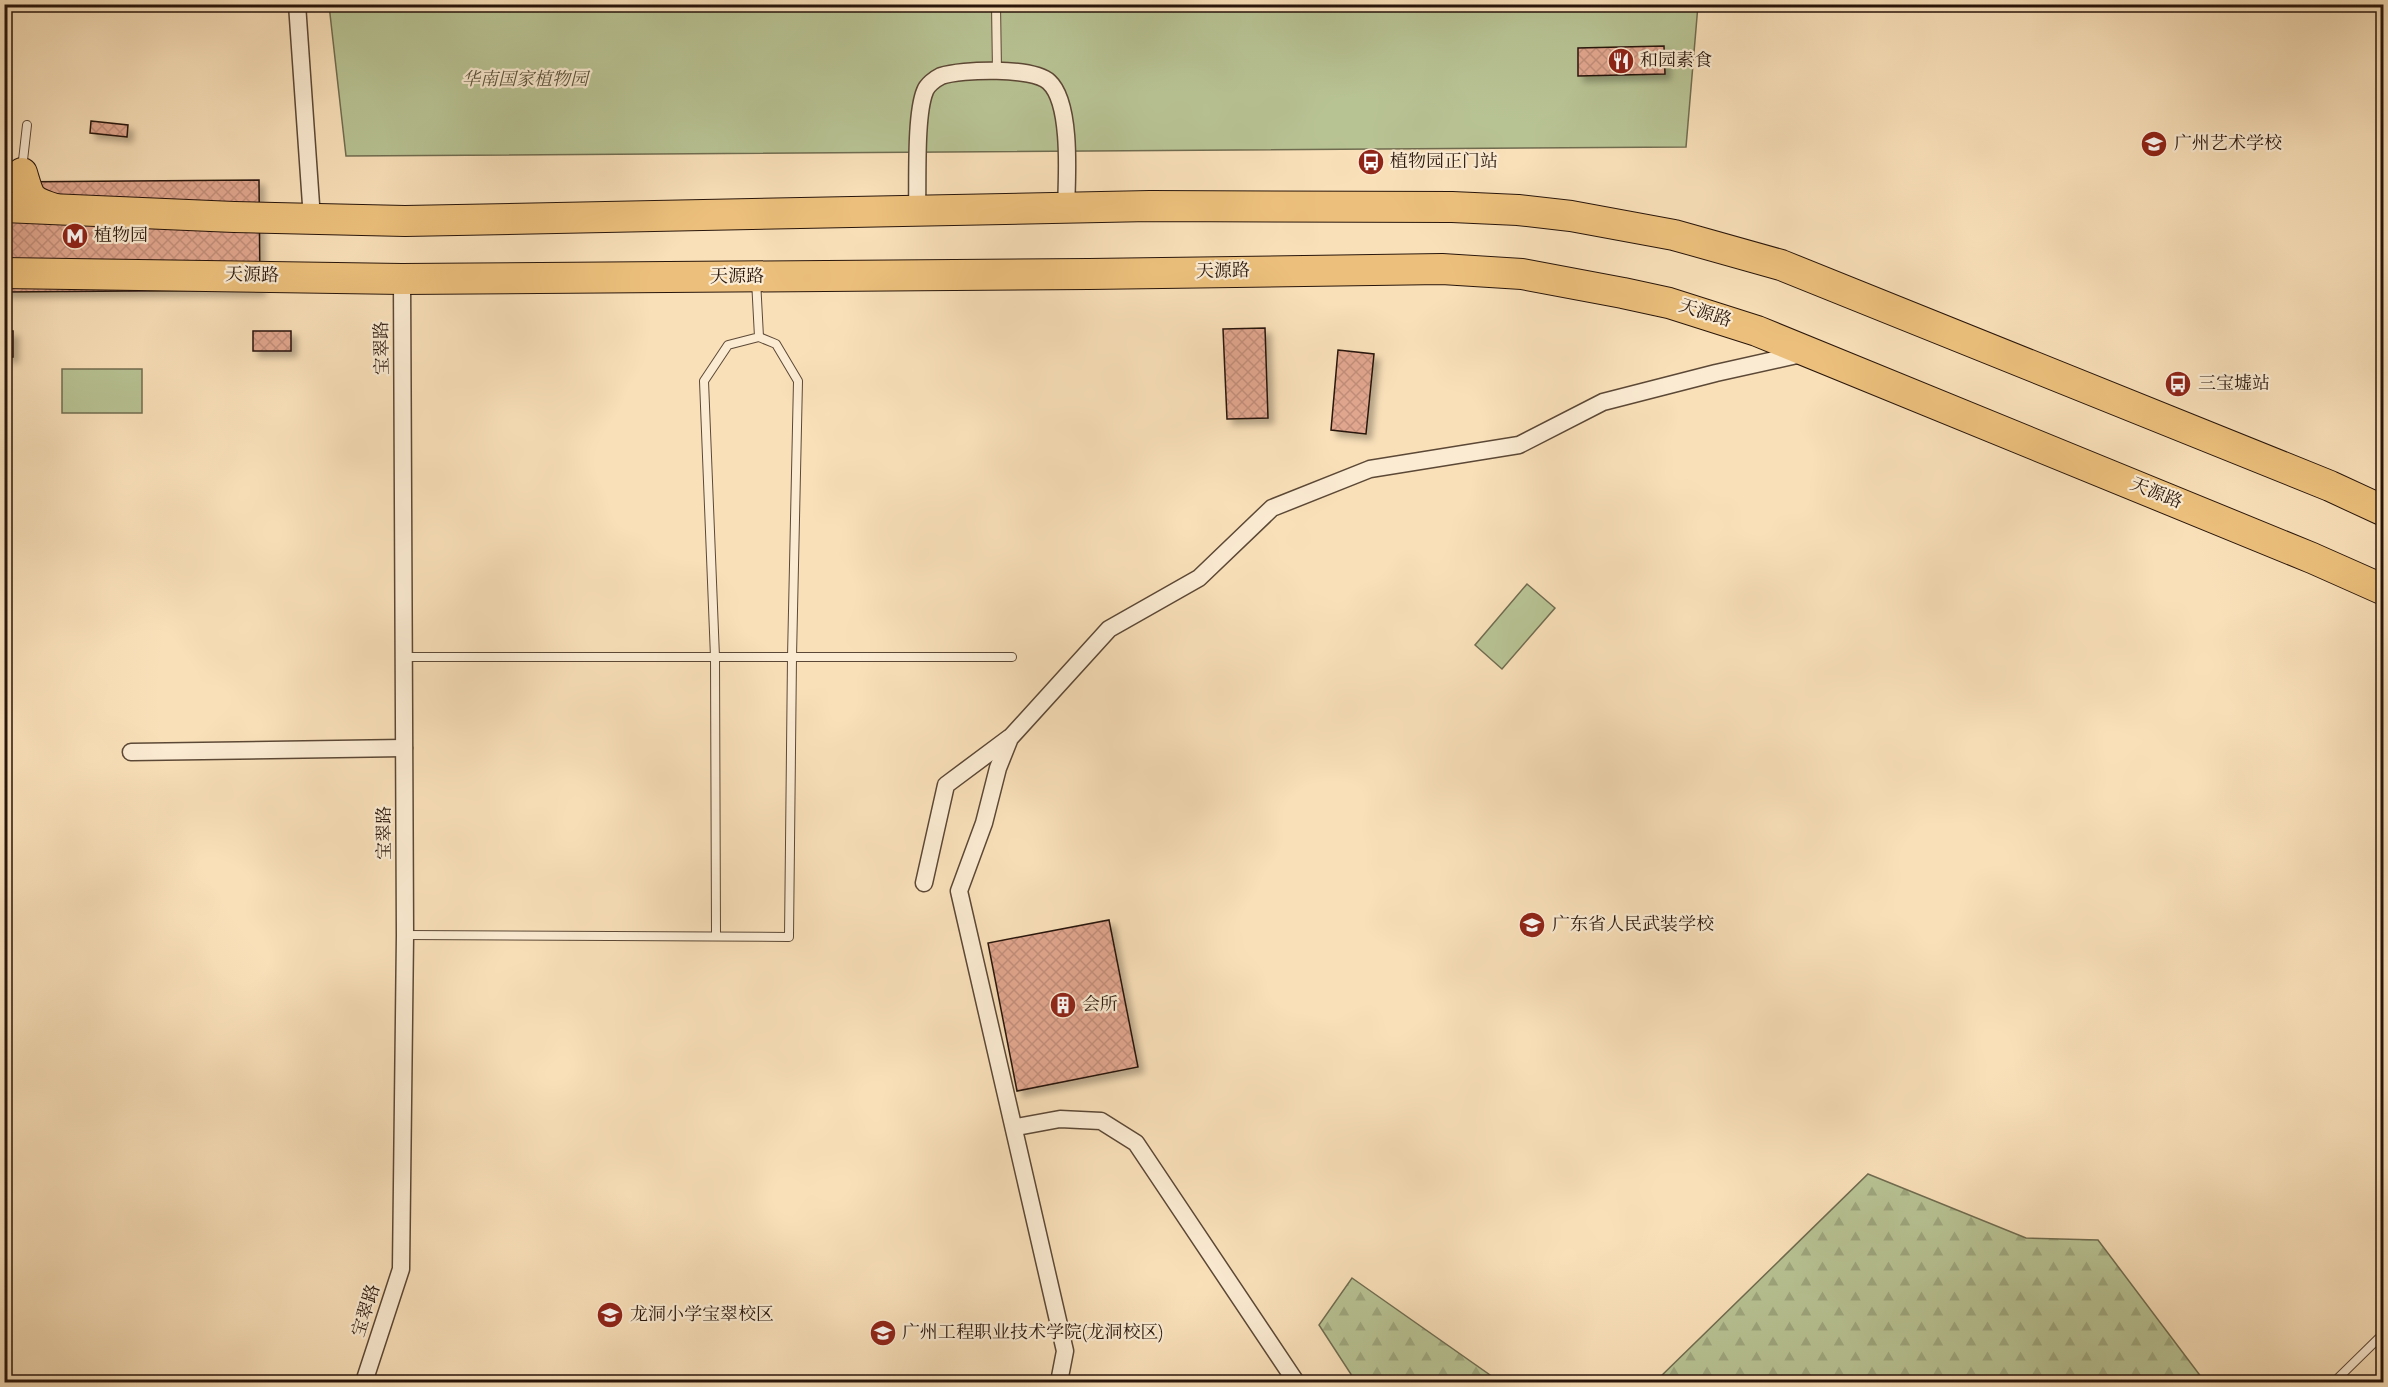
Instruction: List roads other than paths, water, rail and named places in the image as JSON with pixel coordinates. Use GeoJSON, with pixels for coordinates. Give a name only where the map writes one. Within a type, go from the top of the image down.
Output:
{"type":"FeatureCollection","features":[{"type":"Feature","properties":{"kind":"highway"},"geometry":{"type":"LineString","coordinates":[[13,184],[38,203],[57,210]]}},
{"type":"Feature","properties":{"kind":"highway"},"geometry":{"type":"LineString","coordinates":[[4,207],[312,219],[405,220],[1066,208],[1440,207],[1518,210],[1571,216],[1674,235],[1781,266],[2330,486],[2384,511]]}},
{"type":"Feature","properties":{"kind":"highway","name":"天源路"},"geometry":{"type":"LineString","coordinates":[[4,273],[402,279],[1442,269],[1484,271],[1574,283],[1669,303],[1757,331],[2312,558],[2384,590]]}},
{"type":"Feature","properties":{"kind":"street"},"geometry":{"type":"LineString","coordinates":[[297,4],[312,219]]}},
{"type":"Feature","properties":{"kind":"street"},"geometry":{"type":"LineString","coordinates":[[917,210],[920,131],[925,90],[933,81],[942,76],[978,72],[1037,76],[1050,83],[1059,99],[1067,139],[1066,208]]}},
{"type":"Feature","properties":{"kind":"street","name":"宝翠路"},"geometry":{"type":"LineString","coordinates":[[364,1383],[400,1269],[405,935],[402,279]]}},
{"type":"Feature","properties":{"kind":"street"},"geometry":{"type":"LineString","coordinates":[[924,884],[946,785],[1010,738],[1109,628],[1199,578],[1272,508],[1370,469],[1519,445],[1603,402],[1716,373],[1810,353]]}},
{"type":"Feature","properties":{"kind":"street"},"geometry":{"type":"LineString","coordinates":[[1010,738],[998,768],[984,823],[959,891],[1065,1351],[1059,1383]]}},
{"type":"Feature","properties":{"kind":"street"},"geometry":{"type":"LineString","coordinates":[[131,752],[404,748]]}},
{"type":"Feature","properties":{"kind":"street"},"geometry":{"type":"LineString","coordinates":[[1017,1127],[1060,1119],[1101,1121],[1136,1143],[1296,1383]]}},
{"type":"Feature","properties":{"kind":"lane"},"geometry":{"type":"LineString","coordinates":[[996,4],[997,72]]}},
{"type":"Feature","properties":{"kind":"lane"},"geometry":{"type":"LineString","coordinates":[[13,184],[27,124]]}},
{"type":"Feature","properties":{"kind":"lane"},"geometry":{"type":"LineString","coordinates":[[756,277],[759,337]]}},
{"type":"Feature","properties":{"kind":"lane"},"geometry":{"type":"LineString","coordinates":[[405,935],[789,937],[798,381],[776,344],[759,337],[728,345],[704,381],[715,657],[716,936]]}},
{"type":"Feature","properties":{"kind":"lane"},"geometry":{"type":"LineString","coordinates":[[405,657],[1012,657]]}},
{"type":"Feature","properties":{"kind":"lane"},"geometry":{"type":"LineString","coordinates":[[2334,1383],[2384,1333]]}},
{"type":"Feature","properties":{"kind":"place","name":"和园素食"},"geometry":{"type":"Point","coordinates":[1621,61]}},
{"type":"Feature","properties":{"kind":"place","name":"广州艺术学校"},"geometry":{"type":"Point","coordinates":[2154,144]}},
{"type":"Feature","properties":{"kind":"place","name":"植物园正门站"},"geometry":{"type":"Point","coordinates":[1371,162]}},
{"type":"Feature","properties":{"kind":"place","name":"植物园"},"geometry":{"type":"Point","coordinates":[75,236]}},
{"type":"Feature","properties":{"kind":"place","name":"三宝墟站"},"geometry":{"type":"Point","coordinates":[2178,384]}},
{"type":"Feature","properties":{"kind":"place","name":"广东省人民武装学校"},"geometry":{"type":"Point","coordinates":[1532,925]}},
{"type":"Feature","properties":{"kind":"place","name":"会所"},"geometry":{"type":"Point","coordinates":[1063,1005]}},
{"type":"Feature","properties":{"kind":"place","name":"龙洞小学宝翠校区"},"geometry":{"type":"Point","coordinates":[610,1315]}},
{"type":"Feature","properties":{"kind":"place","name":"广州工程职业技术学院(龙洞校区)"},"geometry":{"type":"Point","coordinates":[883,1333]}},
{"type":"Feature","properties":{"kind":"park label","name":"华南国家植物园"},"geometry":{"type":"Point","coordinates":[525,80]}}]}
